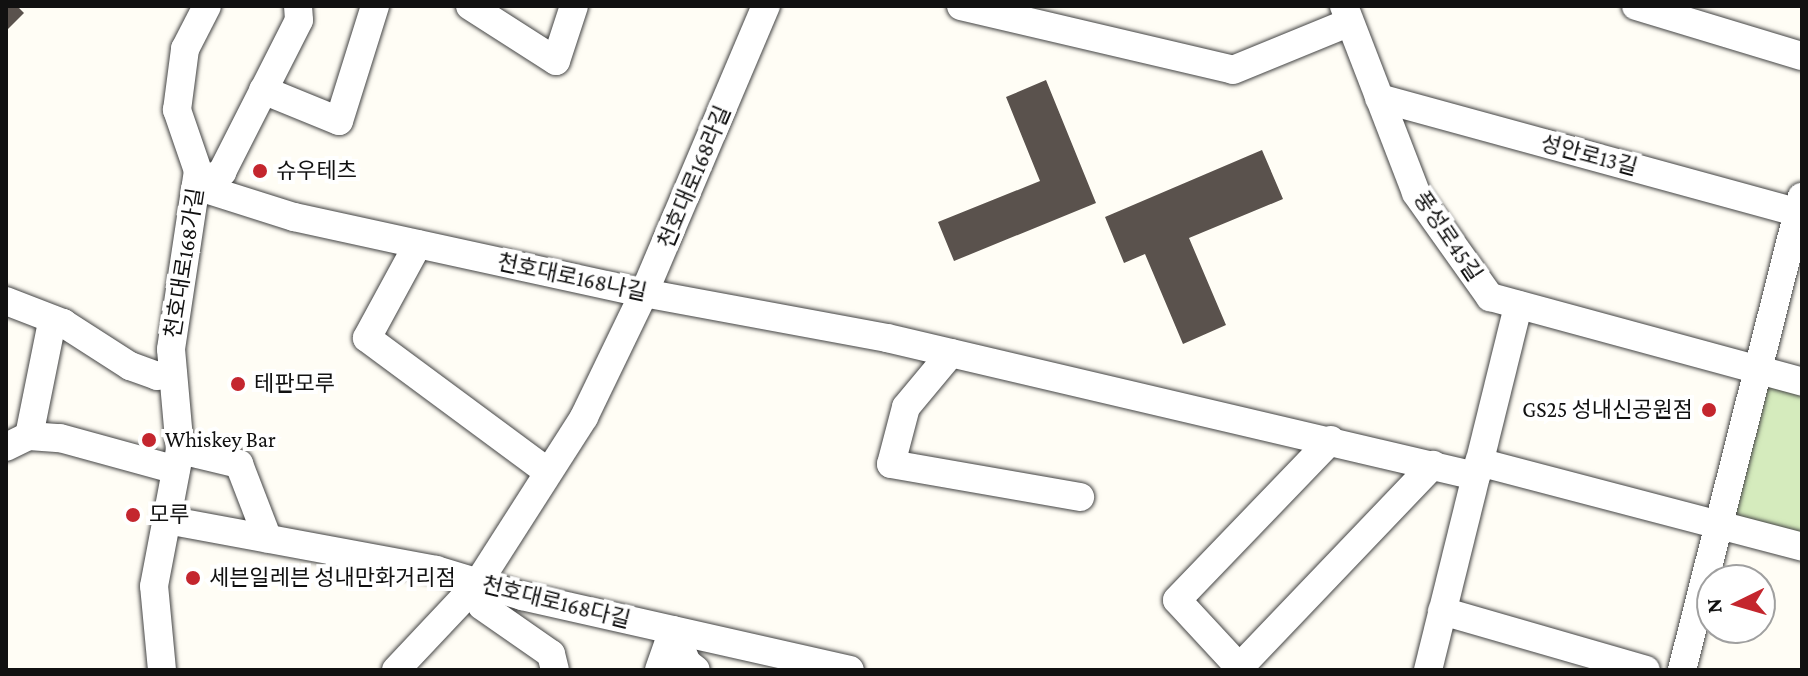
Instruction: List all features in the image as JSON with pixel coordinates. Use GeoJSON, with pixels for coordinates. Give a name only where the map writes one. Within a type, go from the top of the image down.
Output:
{"type":"FeatureCollection","features":[{"type":"Feature","properties":{"kind":"street","name":"천호대로168가길"},"geometry":{"type":"LineString","coordinates":[[162,670],[154,586],[178,460],[171,349],[198,171],[177,110],[185,49],[207,6]]}},
{"type":"Feature","properties":{"kind":"street"},"geometry":{"type":"LineString","coordinates":[[196,186],[222,172],[299,20],[298,6]]}},
{"type":"Feature","properties":{"kind":"street"},"geometry":{"type":"LineString","coordinates":[[263,90],[339,121],[375,6]]}},
{"type":"Feature","properties":{"kind":"street"},"geometry":{"type":"LineString","coordinates":[[470,6],[556,61],[574,6]]}},
{"type":"Feature","properties":{"kind":"street","name":"천호대로168라길"},"geometry":{"type":"LineString","coordinates":[[396,670],[478,583],[584,417],[644,293],[766,6]]}},
{"type":"Feature","properties":{"kind":"street"},"geometry":{"type":"LineString","coordinates":[[961,6],[1233,70],[1347,14]]}},
{"type":"Feature","properties":{"kind":"street"},"geometry":{"type":"LineString","coordinates":[[1636,6],[1802,56]]}},
{"type":"Feature","properties":{"kind":"street","name":"풍성로45길"},"geometry":{"type":"LineString","coordinates":[[1347,14],[1416,193],[1490,297],[1802,382]]}},
{"type":"Feature","properties":{"kind":"street","name":"성안로13길"},"geometry":{"type":"LineString","coordinates":[[1379,98],[1801,208],[1682,670]]}},
{"type":"Feature","properties":{"kind":"street","name":"천호대로168나길"},"geometry":{"type":"LineString","coordinates":[[196,186],[294,217],[644,293],[951,353],[1433,465],[1478,469]]}},
{"type":"Feature","properties":{"kind":"street"},"geometry":{"type":"LineString","coordinates":[[418,244],[367,338],[548,472]]}},
{"type":"Feature","properties":{"kind":"street"},"geometry":{"type":"LineString","coordinates":[[6,301],[63,323],[130,366],[157,376],[173,372]]}},
{"type":"Feature","properties":{"kind":"street"},"geometry":{"type":"LineString","coordinates":[[1428,670],[1518,305]]}},
{"type":"Feature","properties":{"kind":"street"},"geometry":{"type":"LineString","coordinates":[[63,323],[51,327],[17,442],[60,438],[178,460],[239,464],[268,539]]}},
{"type":"Feature","properties":{"kind":"street"},"geometry":{"type":"LineString","coordinates":[[951,353],[906,407],[891,464],[1080,497]]}},
{"type":"Feature","properties":{"kind":"street"},"geometry":{"type":"LineString","coordinates":[[1331,440],[1177,600],[1238,669],[1433,465]]}},
{"type":"Feature","properties":{"kind":"street"},"geometry":{"type":"LineString","coordinates":[[1478,469],[1719,524],[1802,547]]}},
{"type":"Feature","properties":{"kind":"street","name":"천호대로168다길"},"geometry":{"type":"LineString","coordinates":[[167,520],[478,583],[850,670]]}},
{"type":"Feature","properties":{"kind":"street"},"geometry":{"type":"LineString","coordinates":[[478,583],[482,606],[551,654],[555,670]]}},
{"type":"Feature","properties":{"kind":"street"},"geometry":{"type":"LineString","coordinates":[[1442,611],[1646,670]]}},
{"type":"Feature","properties":{"kind":"street"},"geometry":{"type":"LineString","coordinates":[[659,670],[673,630]]}},
{"type":"Feature","properties":{"kind":"street"},"geometry":{"type":"LineString","coordinates":[[673,630],[687,663],[696,670]]}},
{"type":"Feature","properties":{"kind":"green space"},"geometry":{"type":"Polygon","coordinates":[[[1762,375],[1802,386],[1802,543],[1725,521],[1762,375]]]}},
{"type":"Feature","properties":{"kind":"building"},"geometry":{"type":"Polygon","coordinates":[[[6,6],[17,6],[24,13],[6,31],[6,6]]]}},
{"type":"Feature","properties":{"kind":"building"},"geometry":{"type":"Polygon","coordinates":[[[1046,80],[1096,203],[954,261],[938,222],[1040,181],[1006,97],[1046,80]]]}},
{"type":"Feature","properties":{"kind":"building"},"geometry":{"type":"Polygon","coordinates":[[[1262,150],[1283,199],[1189,238],[1226,325],[1183,344],[1145,254],[1124,263],[1105,217],[1262,150]]]}},
{"type":"Feature","properties":{"kind":"place","name":"슈우테츠"},"geometry":{"type":"Point","coordinates":[260,171]}},
{"type":"Feature","properties":{"kind":"place","name":"테판모루"},"geometry":{"type":"Point","coordinates":[238,384]}},
{"type":"Feature","properties":{"kind":"place","name":"GS25 성내신공원점"},"geometry":{"type":"Point","coordinates":[1709,410]}},
{"type":"Feature","properties":{"kind":"place","name":"Whiskey Bar"},"geometry":{"type":"Point","coordinates":[149,440]}},
{"type":"Feature","properties":{"kind":"place","name":"모루"},"geometry":{"type":"Point","coordinates":[133,515]}},
{"type":"Feature","properties":{"kind":"place","name":"세븐일레븐 성내만화거리점"},"geometry":{"type":"Point","coordinates":[193,578]}}]}
